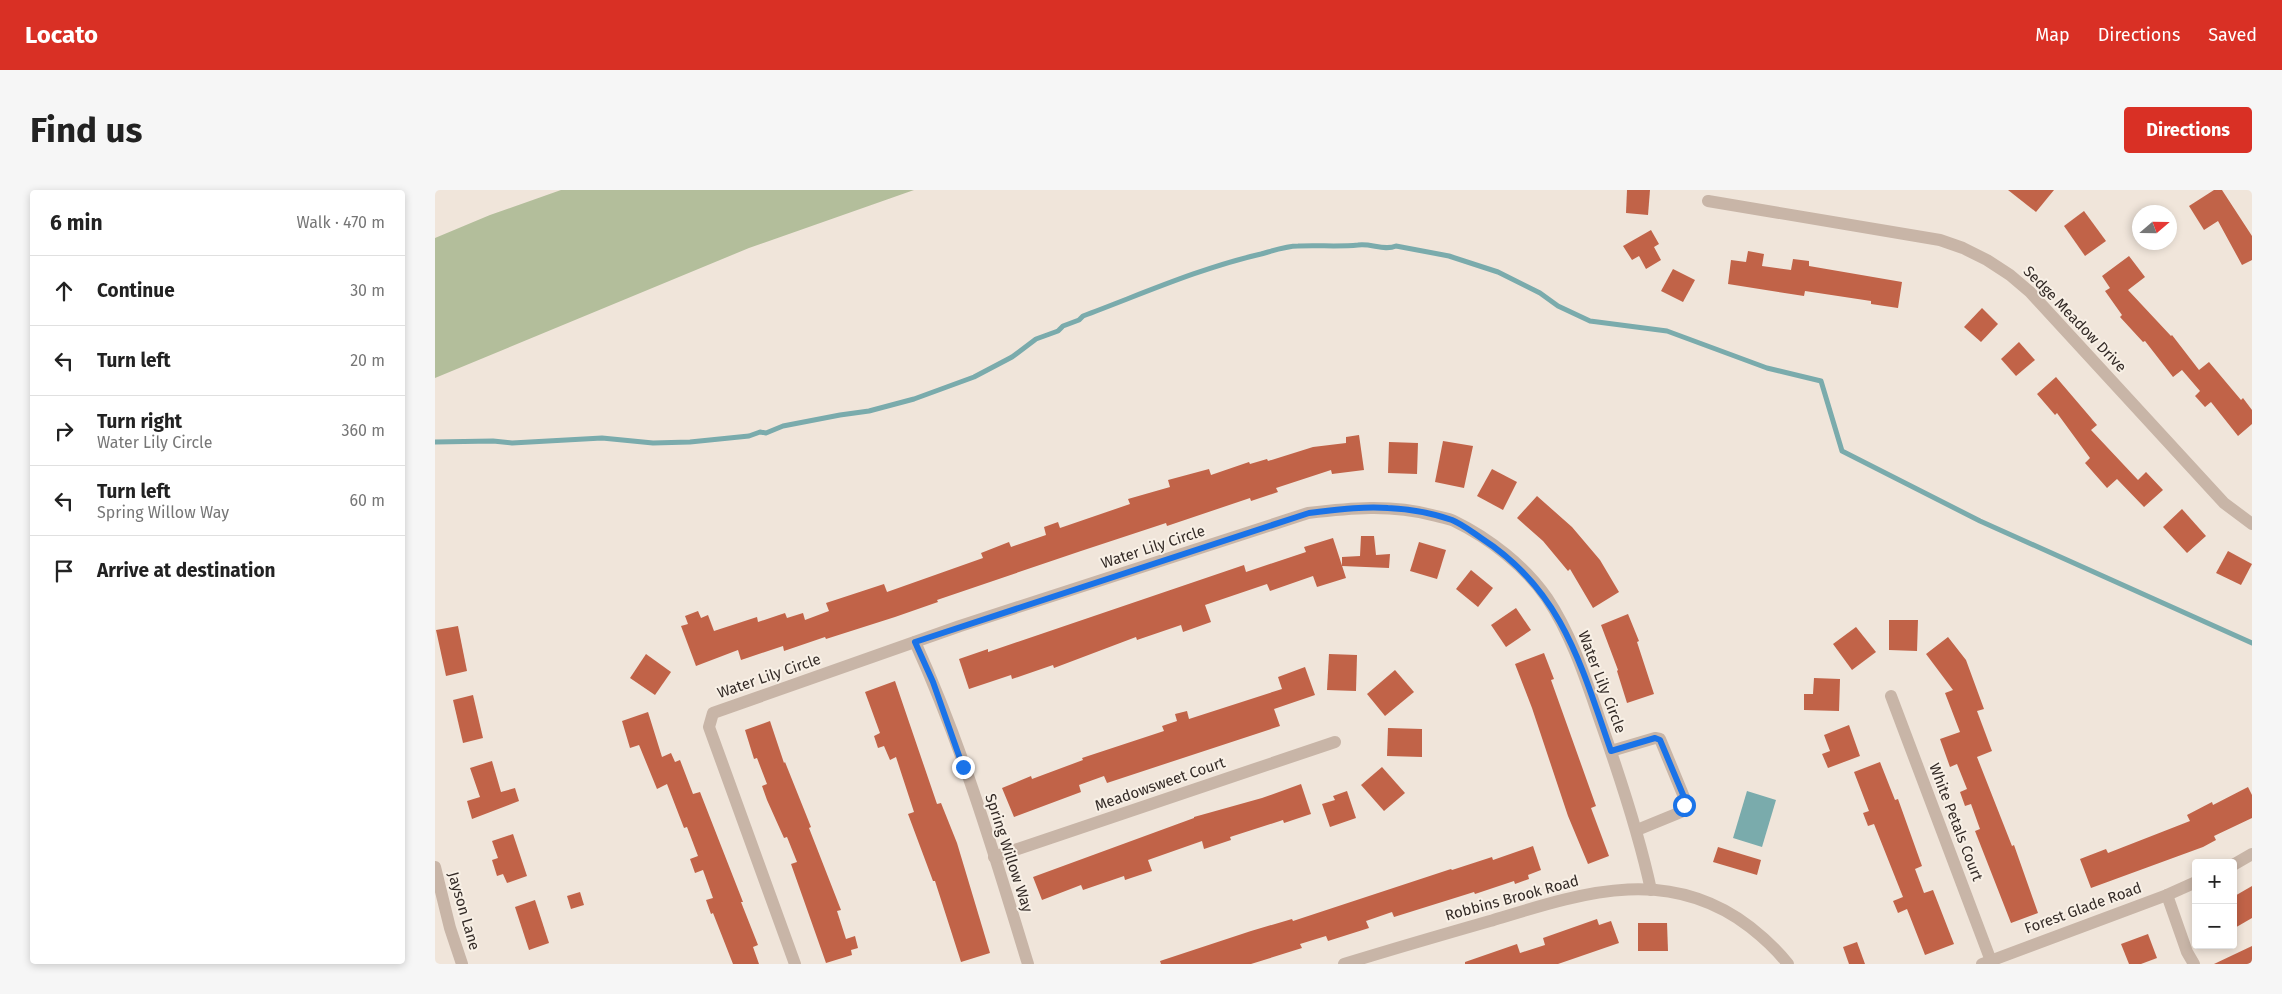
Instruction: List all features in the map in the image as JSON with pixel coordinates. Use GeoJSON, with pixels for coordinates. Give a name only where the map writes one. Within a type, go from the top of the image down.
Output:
{"type":"FeatureCollection","features":[{"type":"Feature","properties":{"kind":"street","name":"Sedge Meadow Drive"},"geometry":{"type":"LineString","coordinates":[[1708,201],[1913,234],[1955,246],[1987,260],[2030,292],[2224,503],[2252,524]]}},
{"type":"Feature","properties":{"kind":"street","name":"Water Lily Circle"},"geometry":{"type":"LineString","coordinates":[[795,964],[709,727],[713,712],[915,642],[1309,513],[1348,508],[1389,508],[1423,513],[1453,521],[1496,548],[1527,574],[1546,598],[1565,631],[1589,690],[1637,830],[1651,890]]}},
{"type":"Feature","properties":{"kind":"street","name":"Spring Willow Way"},"geometry":{"type":"LineString","coordinates":[[915,642],[933,682],[994,857],[1028,964]]}},
{"type":"Feature","properties":{"kind":"street","name":"White Petals Court"},"geometry":{"type":"LineString","coordinates":[[1891,696],[1986,962]]}},
{"type":"Feature","properties":{"kind":"street"},"geometry":{"type":"LineString","coordinates":[[1611,751],[1655,738],[1660,740],[1684,797],[1684,805],[1681,812],[1637,830]]}},
{"type":"Feature","properties":{"kind":"street","name":"Meadowsweet Court"},"geometry":{"type":"LineString","coordinates":[[994,857],[1335,742]]}},
{"type":"Feature","properties":{"kind":"street"},"geometry":{"type":"LineString","coordinates":[[2237,863],[2252,854]]}},
{"type":"Feature","properties":{"kind":"street","name":"Jayson Lane"},"geometry":{"type":"LineString","coordinates":[[435,867],[450,928],[462,964]]}},
{"type":"Feature","properties":{"kind":"street","name":"Forest Glade Road"},"geometry":{"type":"LineString","coordinates":[[1986,962],[2167,895],[2192,884]]}},
{"type":"Feature","properties":{"kind":"street","name":"Robbins Brook Road"},"geometry":{"type":"LineString","coordinates":[[1345,964],[1576,895],[1633,888],[1678,893],[1709,903],[1730,914],[1764,939],[1788,964]]}},
{"type":"Feature","properties":{"kind":"street"},"geometry":{"type":"LineString","coordinates":[[2167,895],[2187,952],[2194,964]]}},
{"type":"Feature","properties":{"kind":"green space"},"geometry":{"type":"Polygon","coordinates":[[[561,190],[914,190],[749,248],[435,378],[435,238],[490,215],[561,190]]]}},
{"type":"Feature","properties":{"kind":"water"},"geometry":{"type":"Polygon","coordinates":[[[1747,791],[1776,800],[1762,847],[1733,838],[1747,791]]]}},
{"type":"Feature","properties":{"kind":"building"},"geometry":{"type":"Polygon","coordinates":[[[1627,190],[1650,190],[1648,215],[1626,213],[1627,190]]]}},
{"type":"Feature","properties":{"kind":"building"},"geometry":{"type":"Polygon","coordinates":[[[2008,190],[2054,190],[2036,212],[2008,190]]]}},
{"type":"Feature","properties":{"kind":"building"},"geometry":{"type":"Polygon","coordinates":[[[2214,190],[2222,190],[2252,236],[2252,260],[2242,265],[2218,221],[2204,230],[2189,206],[2214,190]]]}},
{"type":"Feature","properties":{"kind":"building"},"geometry":{"type":"Polygon","coordinates":[[[2084,211],[2106,241],[2085,256],[2064,226],[2084,211]]]}},
{"type":"Feature","properties":{"kind":"building"},"geometry":{"type":"Polygon","coordinates":[[[1651,230],[1659,244],[1654,247],[1661,260],[1646,269],[1639,256],[1632,260],[1623,246],[1651,230]]]}},
{"type":"Feature","properties":{"kind":"building"},"geometry":{"type":"Polygon","coordinates":[[[1748,251],[1764,254],[1762,266],[1791,270],[1793,259],[1809,261],[1809,266],[1902,282],[1898,308],[1871,304],[1871,301],[1805,291],[1804,296],[1728,284],[1731,260],[1746,262],[1748,251]]]}},
{"type":"Feature","properties":{"kind":"building"},"geometry":{"type":"Polygon","coordinates":[[[2129,256],[2145,277],[2128,290],[2172,335],[2199,370],[2209,362],[2241,400],[2243,398],[2252,410],[2252,424],[2238,436],[2211,402],[2205,407],[2195,396],[2200,391],[2182,370],[2173,377],[2145,341],[2143,342],[2120,317],[2122,315],[2105,291],[2110,288],[2102,276],[2129,256]]]}},
{"type":"Feature","properties":{"kind":"building"},"geometry":{"type":"Polygon","coordinates":[[[1673,269],[1695,280],[1683,302],[1661,291],[1673,269]]]}},
{"type":"Feature","properties":{"kind":"building"},"geometry":{"type":"Polygon","coordinates":[[[1982,308],[1998,324],[1981,342],[1964,327],[1982,308]]]}},
{"type":"Feature","properties":{"kind":"building"},"geometry":{"type":"Polygon","coordinates":[[[2019,342],[2035,360],[2016,376],[2001,359],[2019,342]]]}},
{"type":"Feature","properties":{"kind":"building"},"geometry":{"type":"Polygon","coordinates":[[[2056,377],[2097,425],[2091,430],[2138,480],[2146,472],[2163,490],[2144,507],[2117,479],[2107,488],[2085,463],[2090,458],[2057,413],[2055,415],[2037,394],[2056,377]]]}},
{"type":"Feature","properties":{"kind":"building"},"geometry":{"type":"Polygon","coordinates":[[[1359,435],[1364,470],[1332,474],[1331,470],[1276,488],[1278,492],[1251,501],[1250,498],[1167,526],[1166,523],[937,600],[938,602],[895,617],[784,651],[783,646],[741,660],[738,650],[696,666],[681,626],[688,624],[685,616],[698,611],[701,618],[708,615],[714,631],[757,617],[758,622],[785,613],[787,618],[803,613],[805,620],[829,611],[826,603],[884,584],[887,592],[983,558],[981,553],[1009,542],[1011,547],[1046,535],[1044,527],[1058,522],[1060,528],[1130,504],[1128,499],[1170,487],[1168,480],[1209,469],[1211,475],[1249,462],[1250,464],[1267,459],[1268,461],[1313,447],[1346,443],[1346,437],[1359,435]]]}},
{"type":"Feature","properties":{"kind":"building"},"geometry":{"type":"Polygon","coordinates":[[[1443,441],[1473,446],[1464,488],[1435,482],[1443,441]]]}},
{"type":"Feature","properties":{"kind":"building"},"geometry":{"type":"Polygon","coordinates":[[[1389,442],[1418,443],[1417,474],[1388,473],[1389,442]]]}},
{"type":"Feature","properties":{"kind":"building"},"geometry":{"type":"Polygon","coordinates":[[[1492,469],[1517,482],[1503,510],[1477,496],[1492,469]]]}},
{"type":"Feature","properties":{"kind":"building"},"geometry":{"type":"Polygon","coordinates":[[[1537,496],[1572,527],[1600,560],[1619,592],[1593,608],[1570,569],[1568,571],[1543,541],[1517,518],[1537,496]]]}},
{"type":"Feature","properties":{"kind":"building"},"geometry":{"type":"Polygon","coordinates":[[[2182,509],[2206,536],[2187,553],[2163,527],[2182,509]]]}},
{"type":"Feature","properties":{"kind":"building"},"geometry":{"type":"Polygon","coordinates":[[[1361,536],[1374,536],[1376,555],[1390,554],[1389,568],[1342,566],[1342,557],[1360,556],[1361,536]]]}},
{"type":"Feature","properties":{"kind":"building"},"geometry":{"type":"Polygon","coordinates":[[[1333,538],[1346,578],[1317,587],[1313,576],[1270,591],[1267,584],[1205,605],[1211,622],[1183,632],[1181,625],[1137,640],[1136,637],[1054,668],[1053,665],[1012,679],[1011,675],[969,689],[959,659],[988,649],[988,652],[1244,565],[1246,572],[1306,552],[1304,547],[1333,538]]]}},
{"type":"Feature","properties":{"kind":"building"},"geometry":{"type":"Polygon","coordinates":[[[1419,542],[1446,550],[1437,579],[1410,571],[1419,542]]]}},
{"type":"Feature","properties":{"kind":"building"},"geometry":{"type":"Polygon","coordinates":[[[2228,551],[2252,564],[2241,585],[2216,573],[2228,551]]]}},
{"type":"Feature","properties":{"kind":"building"},"geometry":{"type":"Polygon","coordinates":[[[1471,570],[1493,588],[1478,607],[1456,589],[1471,570]]]}},
{"type":"Feature","properties":{"kind":"building"},"geometry":{"type":"Polygon","coordinates":[[[1516,608],[1531,630],[1506,647],[1491,625],[1516,608]]]}},
{"type":"Feature","properties":{"kind":"building"},"geometry":{"type":"Polygon","coordinates":[[[1628,614],[1639,641],[1637,642],[1654,694],[1627,703],[1618,670],[1601,625],[1628,614]]]}},
{"type":"Feature","properties":{"kind":"building"},"geometry":{"type":"Polygon","coordinates":[[[1889,620],[1918,620],[1917,651],[1889,650],[1889,620]]]}},
{"type":"Feature","properties":{"kind":"building"},"geometry":{"type":"Polygon","coordinates":[[[458,626],[467,671],[446,676],[436,630],[458,626]]]}},
{"type":"Feature","properties":{"kind":"building"},"geometry":{"type":"Polygon","coordinates":[[[1856,627],[1876,652],[1852,670],[1833,644],[1856,627]]]}},
{"type":"Feature","properties":{"kind":"building"},"geometry":{"type":"Polygon","coordinates":[[[1948,637],[1966,660],[1984,709],[1977,711],[1992,751],[1977,757],[2012,846],[2014,845],[2038,913],[2011,923],[1975,831],[1980,829],[1971,804],[1965,806],[1960,792],[1967,789],[1957,764],[1950,767],[1940,739],[1960,732],[1945,693],[1953,690],[1926,654],[1948,637]]]}},
{"type":"Feature","properties":{"kind":"building"},"geometry":{"type":"Polygon","coordinates":[[[1544,653],[1554,679],[1551,680],[1596,806],[1591,808],[1609,856],[1588,864],[1568,816],[1532,708],[1515,664],[1544,653]]]}},
{"type":"Feature","properties":{"kind":"building"},"geometry":{"type":"Polygon","coordinates":[[[646,654],[671,672],[655,695],[630,678],[646,654]]]}},
{"type":"Feature","properties":{"kind":"building"},"geometry":{"type":"Polygon","coordinates":[[[1329,654],[1357,655],[1356,691],[1327,690],[1329,654]]]}},
{"type":"Feature","properties":{"kind":"building"},"geometry":{"type":"Polygon","coordinates":[[[1305,667],[1315,695],[1274,709],[1280,726],[1107,783],[1104,776],[1079,785],[1081,792],[1014,817],[1002,788],[1031,776],[1032,779],[1083,760],[1082,758],[1164,731],[1162,726],[1177,721],[1175,714],[1187,711],[1189,719],[1282,689],[1278,677],[1305,667]]]}},
{"type":"Feature","properties":{"kind":"building"},"geometry":{"type":"Polygon","coordinates":[[[1395,670],[1414,692],[1385,716],[1367,694],[1395,670]]]}},
{"type":"Feature","properties":{"kind":"building"},"geometry":{"type":"Polygon","coordinates":[[[1814,678],[1840,679],[1839,711],[1804,710],[1804,694],[1813,694],[1814,678]]]}},
{"type":"Feature","properties":{"kind":"building"},"geometry":{"type":"Polygon","coordinates":[[[895,681],[937,804],[941,803],[957,843],[990,953],[961,962],[935,881],[933,881],[908,814],[914,812],[896,757],[890,760],[884,746],[878,748],[874,736],[880,733],[865,692],[895,681]]]}},
{"type":"Feature","properties":{"kind":"building"},"geometry":{"type":"Polygon","coordinates":[[[473,695],[483,738],[463,743],[453,700],[473,695]]]}},
{"type":"Feature","properties":{"kind":"building"},"geometry":{"type":"Polygon","coordinates":[[[648,712],[662,757],[671,753],[675,762],[680,760],[693,794],[700,792],[758,945],[753,947],[759,964],[733,964],[706,900],[713,898],[703,870],[695,873],[690,859],[698,856],[687,827],[684,828],[667,784],[657,789],[639,745],[630,748],[622,721],[648,712]]]}},
{"type":"Feature","properties":{"kind":"building"},"geometry":{"type":"Polygon","coordinates":[[[770,721],[784,763],[811,827],[809,828],[841,910],[837,911],[846,939],[855,936],[858,948],[851,950],[852,955],[826,963],[791,864],[797,862],[787,837],[784,838],[767,800],[762,786],[767,784],[757,758],[754,759],[745,730],[770,721]]]}},
{"type":"Feature","properties":{"kind":"building"},"geometry":{"type":"Polygon","coordinates":[[[1849,725],[1860,756],[1828,768],[1822,754],[1830,751],[1824,735],[1849,725]]]}},
{"type":"Feature","properties":{"kind":"building"},"geometry":{"type":"Polygon","coordinates":[[[1388,728],[1422,729],[1422,757],[1387,756],[1388,728]]]}},
{"type":"Feature","properties":{"kind":"building"},"geometry":{"type":"Polygon","coordinates":[[[492,761],[501,792],[515,788],[519,801],[472,819],[467,801],[480,797],[470,768],[492,761]]]}},
{"type":"Feature","properties":{"kind":"building"},"geometry":{"type":"Polygon","coordinates":[[[1880,762],[1895,800],[1898,799],[1922,866],[1915,869],[1924,893],[1933,890],[1954,944],[1925,955],[1907,909],[1898,913],[1893,901],[1903,897],[1874,824],[1868,826],[1863,813],[1869,811],[1854,772],[1880,762]]]}},
{"type":"Feature","properties":{"kind":"building"},"geometry":{"type":"Polygon","coordinates":[[[1382,767],[1405,793],[1384,811],[1361,785],[1382,767]]]}},
{"type":"Feature","properties":{"kind":"building"},"geometry":{"type":"Polygon","coordinates":[[[1301,784],[1311,814],[1284,823],[1283,820],[1230,837],[1231,840],[1204,849],[1202,841],[1148,860],[1152,871],[1125,880],[1124,876],[1083,890],[1081,885],[1042,900],[1033,877],[1194,817],[1262,798],[1301,784]]]}},
{"type":"Feature","properties":{"kind":"building"},"geometry":{"type":"Polygon","coordinates":[[[2248,787],[2252,795],[2252,818],[2214,836],[2216,840],[2203,847],[2091,888],[2080,859],[2106,849],[2108,853],[2190,821],[2187,815],[2212,802],[2213,805],[2248,787]]]}},
{"type":"Feature","properties":{"kind":"building"},"geometry":{"type":"Polygon","coordinates":[[[1347,791],[1356,818],[1330,827],[1322,804],[1335,800],[1333,796],[1347,791]]]}},
{"type":"Feature","properties":{"kind":"building"},"geometry":{"type":"Polygon","coordinates":[[[513,834],[527,876],[507,883],[503,874],[497,876],[492,860],[498,858],[492,841],[513,834]]]}},
{"type":"Feature","properties":{"kind":"building"},"geometry":{"type":"Polygon","coordinates":[[[1533,846],[1541,870],[1528,875],[1529,879],[1515,884],[1514,881],[1394,917],[1392,912],[1366,921],[1369,928],[1328,941],[1326,936],[1300,944],[1302,948],[1251,964],[1161,964],[1160,961],[1251,931],[1292,919],[1293,921],[1451,869],[1492,857],[1493,860],[1533,846]]]}},
{"type":"Feature","properties":{"kind":"building"},"geometry":{"type":"Polygon","coordinates":[[[1718,847],[1761,860],[1757,875],[1713,862],[1718,847]]]}},
{"type":"Feature","properties":{"kind":"building"},"geometry":{"type":"Polygon","coordinates":[[[2252,886],[2252,918],[2237,927],[2237,904],[2237,895],[2252,886]]]}},
{"type":"Feature","properties":{"kind":"building"},"geometry":{"type":"Polygon","coordinates":[[[580,892],[584,905],[571,909],[567,896],[580,892]]]}},
{"type":"Feature","properties":{"kind":"building"},"geometry":{"type":"Polygon","coordinates":[[[535,900],[549,943],[529,950],[515,907],[535,900]]]}},
{"type":"Feature","properties":{"kind":"building"},"geometry":{"type":"Polygon","coordinates":[[[1597,919],[1599,925],[1611,921],[1619,943],[1558,964],[1465,964],[1465,962],[1517,944],[1520,953],[1545,945],[1543,938],[1597,919]]]}},
{"type":"Feature","properties":{"kind":"building"},"geometry":{"type":"Polygon","coordinates":[[[1638,923],[1667,923],[1668,951],[1638,951],[1638,923]]]}},
{"type":"Feature","properties":{"kind":"building"},"geometry":{"type":"Polygon","coordinates":[[[2148,934],[2157,958],[2141,964],[2129,964],[2121,944],[2148,934]]]}},
{"type":"Feature","properties":{"kind":"building"},"geometry":{"type":"Polygon","coordinates":[[[1857,942],[1865,964],[1849,964],[1843,947],[1857,942]]]}},
{"type":"Feature","properties":{"kind":"building"},"geometry":{"type":"Polygon","coordinates":[[[2252,946],[2252,964],[2214,964],[2252,946]]]}},
{"type":"Feature","properties":{"kind":"waterway"},"geometry":{"type":"LineString","coordinates":[[435,442],[493,441],[512,443],[602,438],[653,443],[690,442],[749,436],[760,432],[766,433],[783,426],[869,411],[914,399],[974,377],[1012,357],[1036,339],[1058,331],[1063,326],[1079,320],[1083,316],[1216,266],[1293,246],[1363,245],[1387,248],[1396,246],[1449,256],[1498,272],[1540,293],[1558,306],[1590,321],[1667,331],[1767,368],[1821,381],[1842,451],[1980,521],[2252,643]]}},
{"type":"Feature","properties":{"kind":"route"},"geometry":{"type":"LineString","coordinates":[[963,767],[933,682],[915,642],[1309,513],[1348,508],[1389,508],[1423,513],[1453,521],[1496,548],[1527,574],[1546,598],[1565,631],[1611,751],[1655,738],[1660,740],[1684,797],[1684,805]]}}]}
